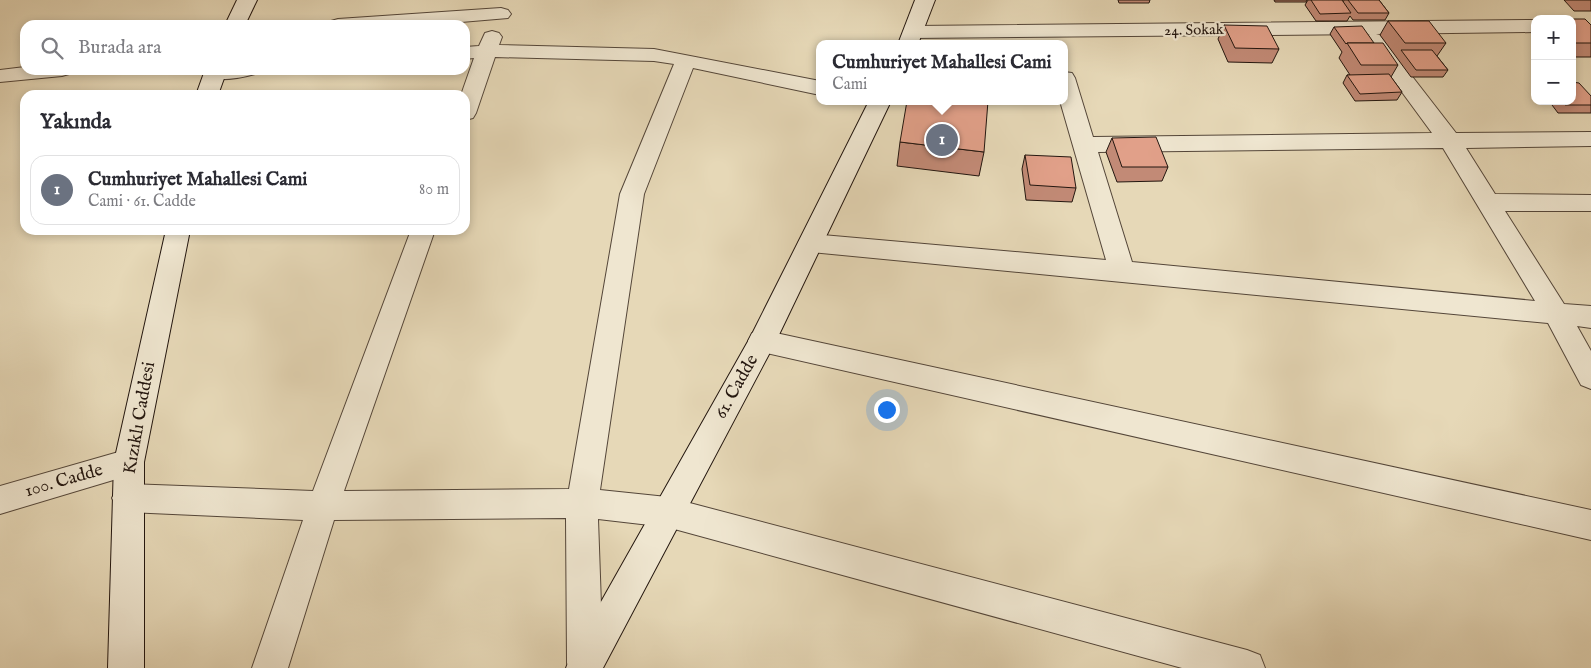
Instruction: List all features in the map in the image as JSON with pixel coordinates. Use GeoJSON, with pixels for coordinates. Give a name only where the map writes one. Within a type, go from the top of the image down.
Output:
{"type":"FeatureCollection","features":[{"type":"Feature","properties":{"kind":"street"},"geometry":{"type":"LineString","coordinates":[[237,20],[247,0]]}},
{"type":"Feature","properties":{"kind":"street"},"geometry":{"type":"LineString","coordinates":[[911,38],[926,0]]}},
{"type":"Feature","properties":{"kind":"street"},"geometry":{"type":"LineString","coordinates":[[384,20],[504,7]]}},
{"type":"Feature","properties":{"kind":"street"},"geometry":{"type":"LineString","coordinates":[[469,90],[476,52],[504,7]]}},
{"type":"Feature","properties":{"kind":"street","name":"24. Sokak"},"geometry":{"type":"LineString","coordinates":[[911,38],[1053,37],[1365,28],[1531,26]]}},
{"type":"Feature","properties":{"kind":"street"},"geometry":{"type":"LineString","coordinates":[[1365,28],[1450,141],[1556,313],[1591,379]]}},
{"type":"Feature","properties":{"kind":"street"},"geometry":{"type":"LineString","coordinates":[[476,52],[654,55],[816,87]]}},
{"type":"Feature","properties":{"kind":"street"},"geometry":{"type":"LineString","coordinates":[[584,666],[582,503],[632,194],[686,60]]}},
{"type":"Feature","properties":{"kind":"street"},"geometry":{"type":"LineString","coordinates":[[0,76],[20,74]]}},
{"type":"Feature","properties":{"kind":"street"},"geometry":{"type":"LineString","coordinates":[[209,90],[214,75]]}},
{"type":"Feature","properties":{"kind":"street"},"geometry":{"type":"LineString","coordinates":[[1068,91],[1122,271]]}},
{"type":"Feature","properties":{"kind":"street","name":"61. Cadde"},"geometry":{"type":"LineString","coordinates":[[584,666],[762,341],[878,105]]}},
{"type":"Feature","properties":{"kind":"street"},"geometry":{"type":"LineString","coordinates":[[1085,145],[1591,139]]}},
{"type":"Feature","properties":{"kind":"street"},"geometry":{"type":"LineString","coordinates":[[1488,202],[1591,203]]}},
{"type":"Feature","properties":{"kind":"street","name":"Kızıklı Caddesi"},"geometry":{"type":"LineString","coordinates":[[126,668],[129,462],[177,235]]}},
{"type":"Feature","properties":{"kind":"street"},"geometry":{"type":"LineString","coordinates":[[270,668],[322,506],[421,235]]}},
{"type":"Feature","properties":{"kind":"street"},"geometry":{"type":"LineString","coordinates":[[811,243],[1591,317]]}},
{"type":"Feature","properties":{"kind":"street"},"geometry":{"type":"LineString","coordinates":[[762,341],[1591,525]]}},
{"type":"Feature","properties":{"kind":"street","name":"100. Cadde"},"geometry":{"type":"LineString","coordinates":[[0,500],[129,462]]}},
{"type":"Feature","properties":{"kind":"street"},"geometry":{"type":"LineString","coordinates":[[128,498],[322,506],[582,503],[667,512],[1247,668]]}},
{"type":"Feature","properties":{"kind":"building"},"geometry":{"type":"Polygon","coordinates":[[[1311,0],[1342,0],[1351,13],[1320,14],[1311,0]]]}},
{"type":"Feature","properties":{"kind":"building"},"geometry":{"type":"Polygon","coordinates":[[[1348,0],[1379,0],[1389,13],[1358,13],[1348,0]]]}},
{"type":"Feature","properties":{"kind":"building"},"geometry":{"type":"Polygon","coordinates":[[[1576,19],[1585,19],[1591,25],[1591,43],[1576,43],[1576,19]]]}},
{"type":"Feature","properties":{"kind":"building"},"geometry":{"type":"Polygon","coordinates":[[[1388,21],[1429,21],[1446,43],[1405,43],[1388,21]]]}},
{"type":"Feature","properties":{"kind":"building"},"geometry":{"type":"Polygon","coordinates":[[[1224,25],[1267,26],[1279,49],[1235,48],[1224,25]]]}},
{"type":"Feature","properties":{"kind":"building"},"geometry":{"type":"Polygon","coordinates":[[[1362,26],[1374,43],[1346,44],[1334,27],[1362,26]]]}},
{"type":"Feature","properties":{"kind":"building"},"geometry":{"type":"Polygon","coordinates":[[[1347,43],[1383,43],[1398,65],[1361,65],[1347,43]]]}},
{"type":"Feature","properties":{"kind":"building"},"geometry":{"type":"Polygon","coordinates":[[[1401,50],[1432,50],[1448,70],[1416,70],[1401,50]]]}},
{"type":"Feature","properties":{"kind":"building"},"geometry":{"type":"Polygon","coordinates":[[[1389,74],[1402,92],[1360,94],[1347,75],[1389,74]]]}},
{"type":"Feature","properties":{"kind":"building"},"geometry":{"type":"Polygon","coordinates":[[[1576,83],[1579,83],[1591,96],[1591,105],[1576,105],[1576,83]]]}},
{"type":"Feature","properties":{"kind":"building"},"geometry":{"type":"Polygon","coordinates":[[[906,105],[988,105],[984,152],[900,142],[906,105]]]}},
{"type":"Feature","properties":{"kind":"building"},"geometry":{"type":"Polygon","coordinates":[[[1156,137],[1168,167],[1122,167],[1112,138],[1156,137]]]}},
{"type":"Feature","properties":{"kind":"building"},"geometry":{"type":"Polygon","coordinates":[[[1025,155],[1071,157],[1076,188],[1030,185],[1025,155]]]}},
{"type":"Feature","properties":{"kind":"place","name":"Cumhuriyet Mahallesi Cami"},"geometry":{"type":"Point","coordinates":[942,140]}}]}
